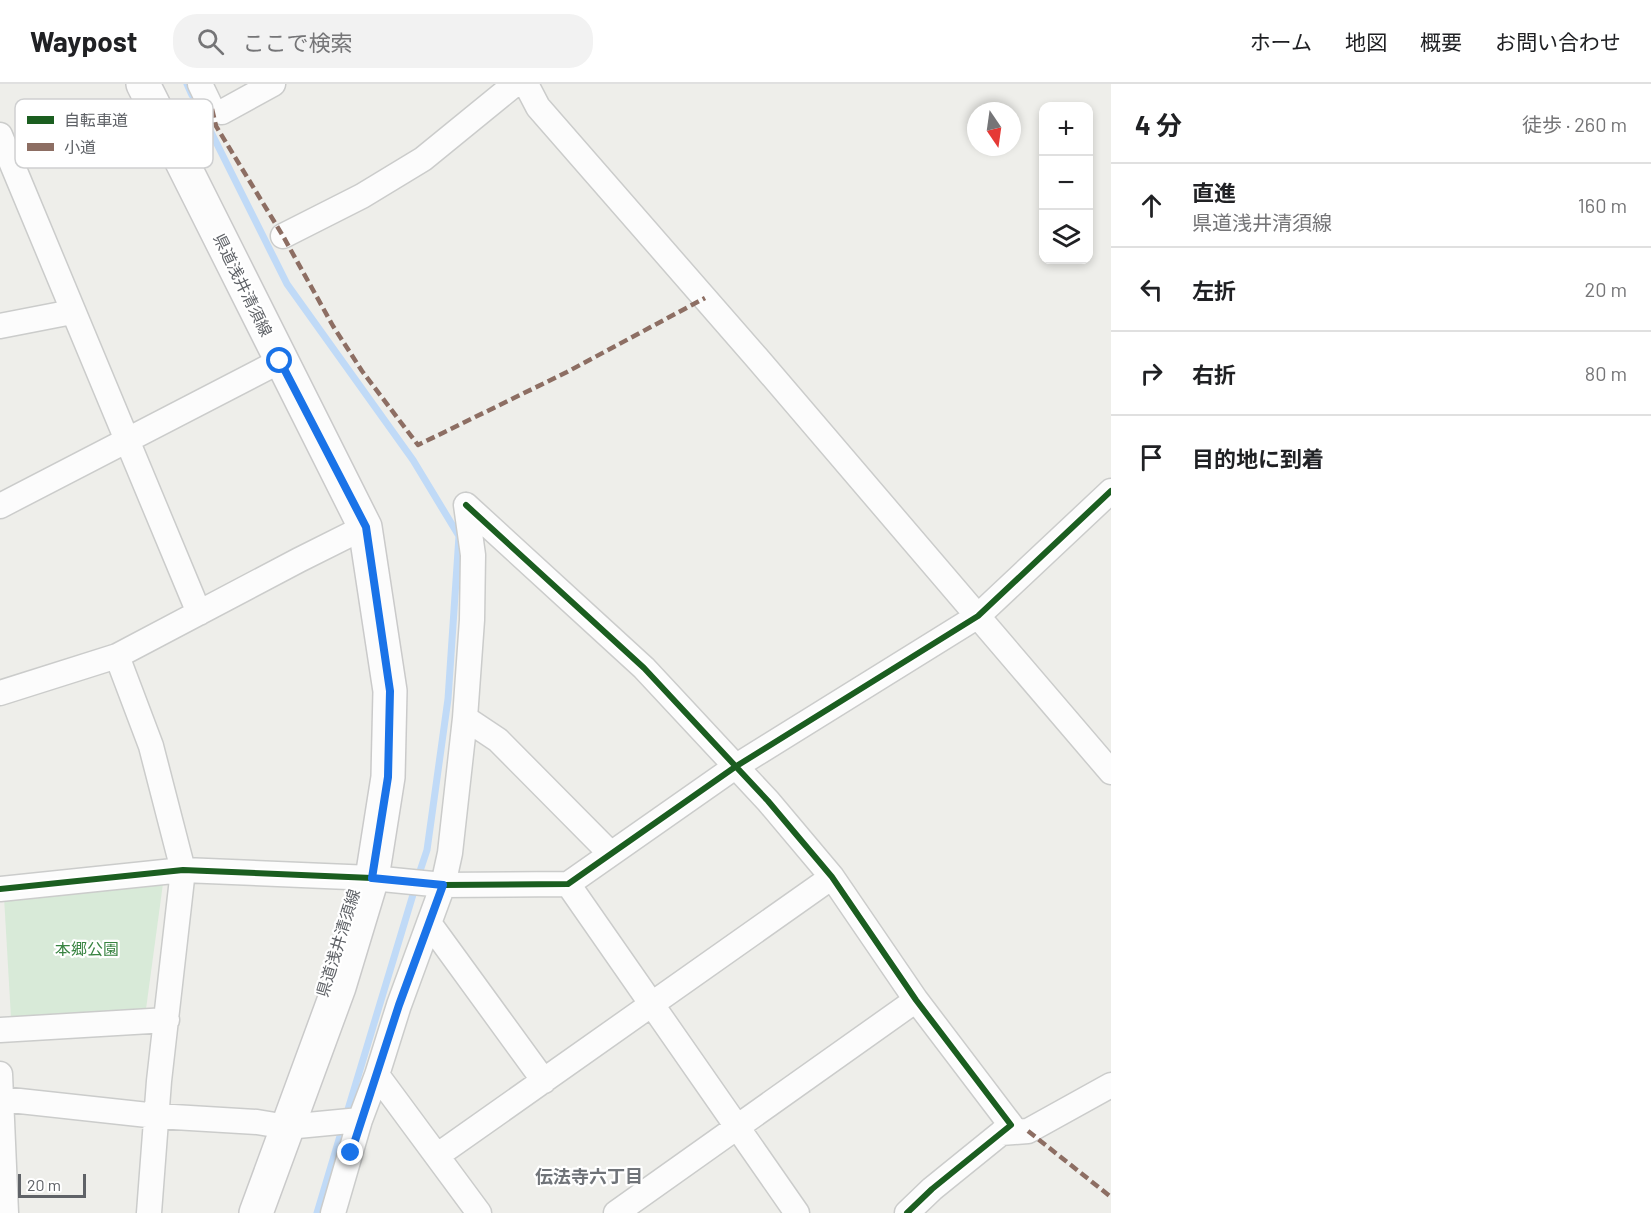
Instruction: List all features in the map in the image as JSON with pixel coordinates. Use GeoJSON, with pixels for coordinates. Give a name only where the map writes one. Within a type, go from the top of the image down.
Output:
{"type":"FeatureCollection","features":[{"type":"Feature","properties":{"kind":"main road","name":"県道浅井清須線"},"geometry":{"type":"LineString","coordinates":[[143,84],[150,99]]}},
{"type":"Feature","properties":{"kind":"main road","name":"県道浅井清須線"},"geometry":{"type":"LineString","coordinates":[[185,168],[280,361],[366,527],[390,691],[388,777],[372,878],[339,987],[256,1213]]}},
{"type":"Feature","properties":{"kind":"street"},"geometry":{"type":"LineString","coordinates":[[200,84],[207,99]]}},
{"type":"Feature","properties":{"kind":"street"},"geometry":{"type":"LineString","coordinates":[[213,109],[222,112],[273,84]]}},
{"type":"Feature","properties":{"kind":"street"},"geometry":{"type":"LineString","coordinates":[[283,236],[362,196],[423,159],[515,84]]}},
{"type":"Feature","properties":{"kind":"street"},"geometry":{"type":"LineString","coordinates":[[526,84],[538,107],[757,358],[1111,772]]}},
{"type":"Feature","properties":{"kind":"street"},"geometry":{"type":"LineString","coordinates":[[0,135],[199,613]]}},
{"type":"Feature","properties":{"kind":"street"},"geometry":{"type":"LineString","coordinates":[[0,326],[72,312]]}},
{"type":"Feature","properties":{"kind":"street"},"geometry":{"type":"LineString","coordinates":[[0,506],[280,361]]}},
{"type":"Feature","properties":{"kind":"street"},"geometry":{"type":"LineString","coordinates":[[0,889],[183,870],[372,878],[438,885],[568,885],[610,853],[735,767],[978,616],[1111,491]]}},
{"type":"Feature","properties":{"kind":"street"},"geometry":{"type":"LineString","coordinates":[[333,1213],[349,1121],[377,1075],[450,854],[465,718],[472,620],[473,555],[466,505],[644,668],[768,801],[832,877],[916,1000],[1011,1125],[932,1189],[907,1213]]}},
{"type":"Feature","properties":{"kind":"street"},"geometry":{"type":"LineString","coordinates":[[0,693],[117,656],[366,527]]}},
{"type":"Feature","properties":{"kind":"street"},"geometry":{"type":"LineString","coordinates":[[117,656],[151,746],[183,870],[149,1213]]}},
{"type":"Feature","properties":{"kind":"street"},"geometry":{"type":"LineString","coordinates":[[465,718],[498,740],[571,811],[610,853]]}},
{"type":"Feature","properties":{"kind":"street"},"geometry":{"type":"LineString","coordinates":[[438,1155],[832,877]]}},
{"type":"Feature","properties":{"kind":"street"},"geometry":{"type":"LineString","coordinates":[[568,885],[797,1213]]}},
{"type":"Feature","properties":{"kind":"street"},"geometry":{"type":"LineString","coordinates":[[429,923],[544,1081]]}},
{"type":"Feature","properties":{"kind":"street"},"geometry":{"type":"LineString","coordinates":[[616,1213],[916,1000]]}},
{"type":"Feature","properties":{"kind":"street"},"geometry":{"type":"LineString","coordinates":[[0,1030],[167,1020]]}},
{"type":"Feature","properties":{"kind":"street"},"geometry":{"type":"LineString","coordinates":[[0,1074],[6,1213]]}},
{"type":"Feature","properties":{"kind":"street"},"geometry":{"type":"LineString","coordinates":[[377,1075],[479,1213]]}},
{"type":"Feature","properties":{"kind":"street"},"geometry":{"type":"LineString","coordinates":[[1001,1133],[1028,1131],[1111,1085]]}},
{"type":"Feature","properties":{"kind":"street"},"geometry":{"type":"LineString","coordinates":[[1,1099],[157,1116],[257,1122],[287,1127],[349,1121]]}},
{"type":"Feature","properties":{"kind":"green space","name":"本郷公園"},"geometry":{"type":"Polygon","coordinates":[[[164,876],[146,1009],[11,1018],[4,897],[164,876]]]}},
{"type":"Feature","properties":{"kind":"waterway"},"geometry":{"type":"LineString","coordinates":[[187,84],[192,95]]}},
{"type":"Feature","properties":{"kind":"waterway"},"geometry":{"type":"LineString","coordinates":[[213,136],[287,284],[413,460],[459,536],[448,699],[427,850],[418,877]]}},
{"type":"Feature","properties":{"kind":"waterway"},"geometry":{"type":"LineString","coordinates":[[346,1116],[415,888]]}},
{"type":"Feature","properties":{"kind":"waterway"},"geometry":{"type":"LineString","coordinates":[[317,1213],[343,1126]]}},
{"type":"Feature","properties":{"kind":"marked path"},"geometry":{"type":"LineString","coordinates":[[213,113],[216,126],[283,236],[333,326],[362,371],[418,445],[567,372],[705,298]]}},
{"type":"Feature","properties":{"kind":"marked path"},"geometry":{"type":"LineString","coordinates":[[1028,1131],[1111,1197]]}},
{"type":"Feature","properties":{"kind":"cycle path"},"geometry":{"type":"LineString","coordinates":[[0,889],[183,870],[372,878],[443,885],[568,884],[735,767],[978,616],[1111,491]]}},
{"type":"Feature","properties":{"kind":"cycle path"},"geometry":{"type":"LineString","coordinates":[[466,505],[644,668],[768,801],[832,877],[916,1000],[1011,1125],[932,1189],[907,1213]]}},
{"type":"Feature","properties":{"kind":"district","name":"伝法寺六丁目"},"geometry":{"type":"Point","coordinates":[589,1177]}},
{"type":"Feature","properties":{"kind":"route"},"geometry":{"type":"LineString","coordinates":[[280,361],[366,527],[390,691],[388,777],[372,878],[443,885],[399,1005],[351,1153]]}}]}
